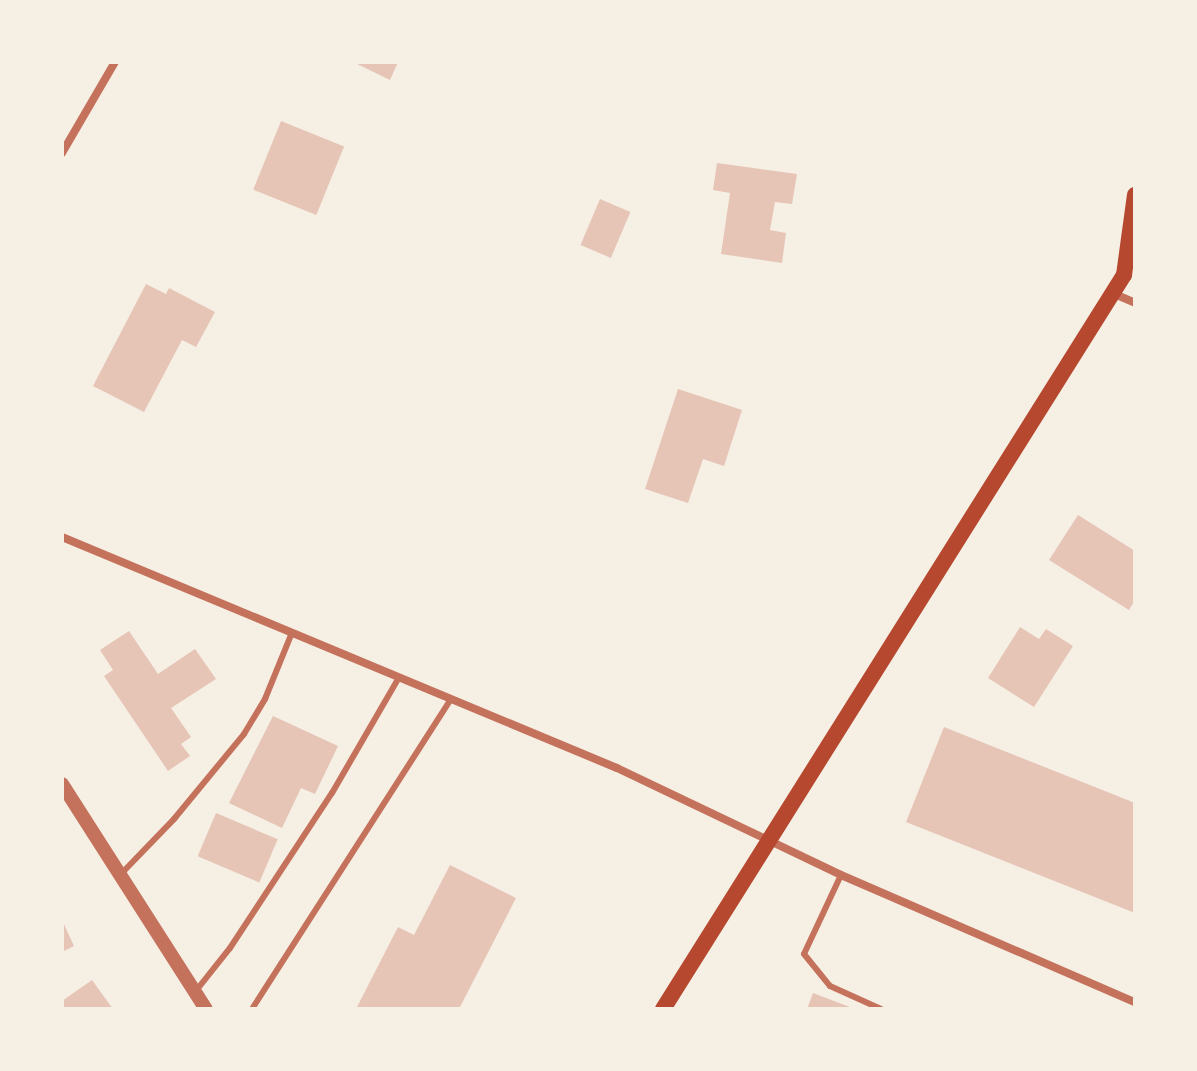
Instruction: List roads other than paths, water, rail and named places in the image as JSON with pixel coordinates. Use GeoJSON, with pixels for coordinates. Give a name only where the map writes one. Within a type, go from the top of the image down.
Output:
{"type":"FeatureCollection","features":[{"type":"Feature","properties":{"kind":"main road"},"geometry":{"type":"LineString","coordinates":[[663,1009],[1112,293],[1130,269],[1135,195]]}},
{"type":"Feature","properties":{"kind":"street"},"geometry":{"type":"LineString","coordinates":[[62,153],[115,62]]}},
{"type":"Feature","properties":{"kind":"street"},"geometry":{"type":"LineString","coordinates":[[1112,293],[1135,303]]}},
{"type":"Feature","properties":{"kind":"street"},"geometry":{"type":"LineString","coordinates":[[62,537],[291,635],[617,768],[841,875],[1135,1002]]}},
{"type":"Feature","properties":{"kind":"street"},"geometry":{"type":"LineString","coordinates":[[62,784],[206,1009]]}},
{"type":"Feature","properties":{"kind":"lane"},"geometry":{"type":"LineString","coordinates":[[120,875],[174,819],[244,734],[265,699],[291,635]]}},
{"type":"Feature","properties":{"kind":"lane"},"geometry":{"type":"LineString","coordinates":[[195,992],[230,948],[332,793],[398,679]]}},
{"type":"Feature","properties":{"kind":"lane"},"geometry":{"type":"LineString","coordinates":[[252,1009],[450,700]]}},
{"type":"Feature","properties":{"kind":"lane"},"geometry":{"type":"LineString","coordinates":[[841,875],[804,954],[830,986],[881,1009]]}}]}
